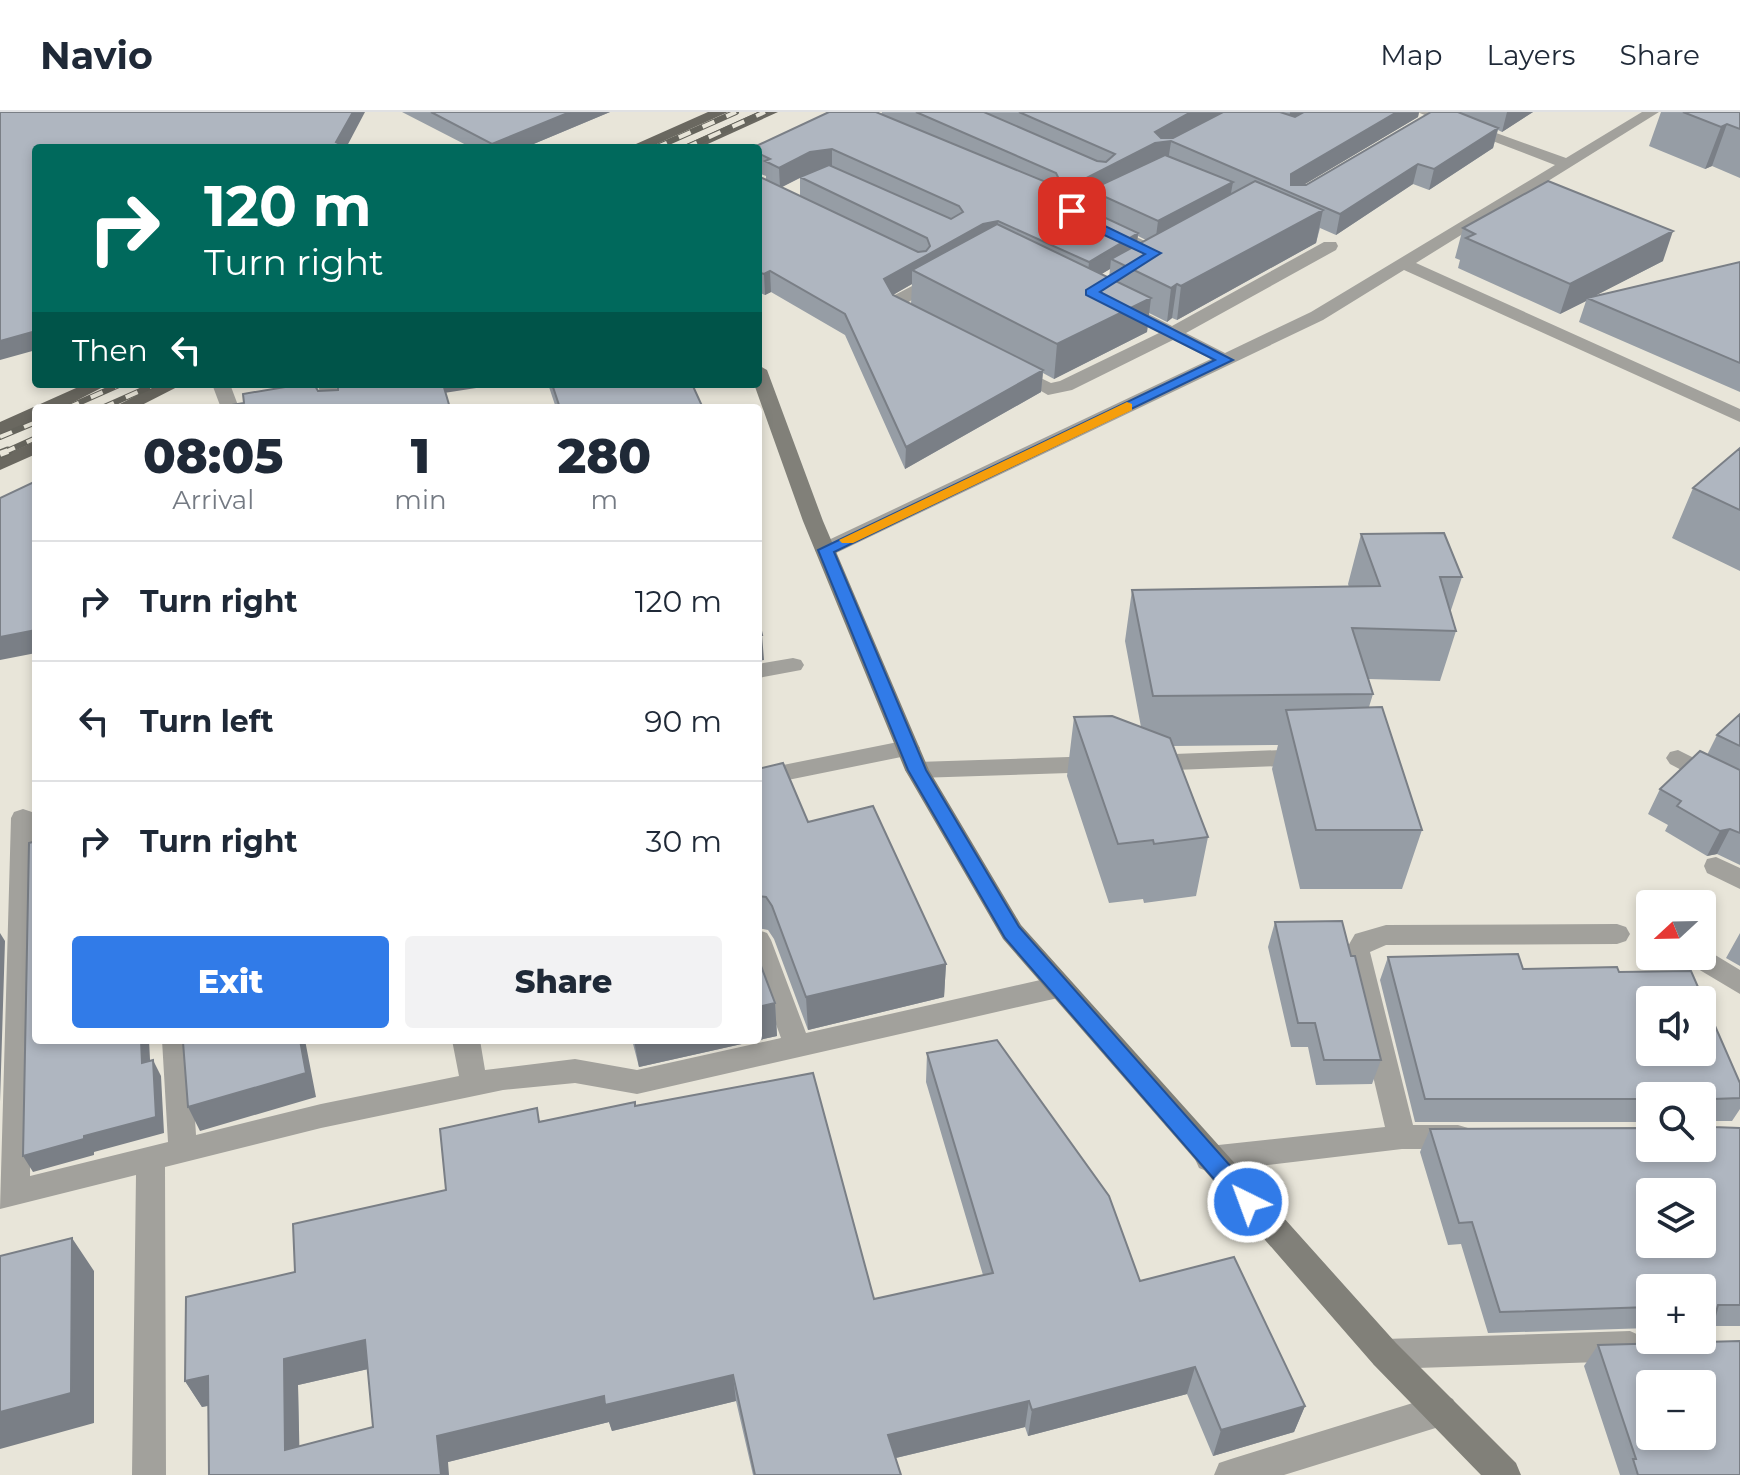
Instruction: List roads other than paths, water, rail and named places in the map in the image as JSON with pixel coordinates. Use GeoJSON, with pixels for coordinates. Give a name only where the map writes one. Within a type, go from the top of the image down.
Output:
{"type":"FeatureCollection","features":[{"type":"Feature","properties":{"kind":"main road"},"geometry":{"type":"LineString","coordinates":[[645,144],[721,112]]}},
{"type":"Feature","properties":{"kind":"main road"},"geometry":{"type":"LineString","coordinates":[[695,144],[771,112]]}},
{"type":"Feature","properties":{"kind":"main road"},"geometry":{"type":"LineString","coordinates":[[55,404],[91,388]]}},
{"type":"Feature","properties":{"kind":"main road"},"geometry":{"type":"LineString","coordinates":[[130,404],[165,388]]}},
{"type":"Feature","properties":{"kind":"main road"},"geometry":{"type":"LineString","coordinates":[[0,429],[32,415]]}},
{"type":"Feature","properties":{"kind":"main road"},"geometry":{"type":"LineString","coordinates":[[0,464],[32,449]]}},
{"type":"Feature","properties":{"kind":"street"},"geometry":{"type":"LineString","coordinates":[[825,550],[1317,316],[1652,112]]}},
{"type":"Feature","properties":{"kind":"street"},"geometry":{"type":"LineString","coordinates":[[1431,116],[1568,164]]}},
{"type":"Feature","properties":{"kind":"street"},"geometry":{"type":"LineString","coordinates":[[1128,271],[1161,250],[1073,213],[1130,183]]}},
{"type":"Feature","properties":{"kind":"street"},"geometry":{"type":"LineString","coordinates":[[994,360],[1054,389],[1173,333],[1323,238]]}},
{"type":"Feature","properties":{"kind":"street"},"geometry":{"type":"LineString","coordinates":[[1404,264],[1740,416]]}},
{"type":"Feature","properties":{"kind":"street"},"geometry":{"type":"LineString","coordinates":[[927,323],[900,309],[895,302],[950,271]]}},
{"type":"Feature","properties":{"kind":"street"},"geometry":{"type":"LineString","coordinates":[[1104,299],[1226,360]]}},
{"type":"Feature","properties":{"kind":"street"},"geometry":{"type":"LineString","coordinates":[[762,381],[825,550],[912,759],[1012,932],[1209,1159],[1385,1354],[1504,1475]]}},
{"type":"Feature","properties":{"kind":"street"},"geometry":{"type":"LineString","coordinates":[[762,670],[793,665]]}},
{"type":"Feature","properties":{"kind":"street"},"geometry":{"type":"LineString","coordinates":[[762,778],[912,759],[1337,756]]}},
{"type":"Feature","properties":{"kind":"street"},"geometry":{"type":"LineString","coordinates":[[1678,758],[1740,792]]}},
{"type":"Feature","properties":{"kind":"street"},"geometry":{"type":"LineString","coordinates":[[23,818],[8,1194],[183,1148],[474,1084],[575,1071],[637,1082],[1058,987]]}},
{"type":"Feature","properties":{"kind":"street"},"geometry":{"type":"LineString","coordinates":[[1716,866],[1740,880]]}},
{"type":"Feature","properties":{"kind":"street"},"geometry":{"type":"LineString","coordinates":[[1402,1137],[1357,953],[1360,944],[1369,938],[1386,935],[1617,934]]}},
{"type":"Feature","properties":{"kind":"street"},"geometry":{"type":"LineString","coordinates":[[762,951],[798,1047]]}},
{"type":"Feature","properties":{"kind":"street"},"geometry":{"type":"LineString","coordinates":[[1716,968],[1740,983]]}},
{"type":"Feature","properties":{"kind":"street"},"geometry":{"type":"LineString","coordinates":[[176,1044],[183,1148]]}},
{"type":"Feature","properties":{"kind":"street"},"geometry":{"type":"LineString","coordinates":[[467,1044],[474,1084]]}},
{"type":"Feature","properties":{"kind":"street"},"geometry":{"type":"LineString","coordinates":[[1209,1159],[1402,1137],[1480,1137]]}},
{"type":"Feature","properties":{"kind":"street"},"geometry":{"type":"LineString","coordinates":[[149,1475],[151,1156]]}},
{"type":"Feature","properties":{"kind":"street"},"geometry":{"type":"LineString","coordinates":[[1385,1354],[1636,1346]]}},
{"type":"Feature","properties":{"kind":"street"},"geometry":{"type":"LineString","coordinates":[[1231,1475],[1442,1410]]}},
{"type":"Feature","properties":{"kind":"railway"},"geometry":{"type":"LineString","coordinates":[[664,144],[736,112]]}},
{"type":"Feature","properties":{"kind":"railway"},"geometry":{"type":"LineString","coordinates":[[694,144],[765,112]]}},
{"type":"Feature","properties":{"kind":"railway"},"geometry":{"type":"LineString","coordinates":[[76,404],[112,388]]}},
{"type":"Feature","properties":{"kind":"railway"},"geometry":{"type":"LineString","coordinates":[[111,404],[147,388]]}},
{"type":"Feature","properties":{"kind":"railway"},"geometry":{"type":"LineString","coordinates":[[0,437],[32,424]]}},
{"type":"Feature","properties":{"kind":"railway"},"geometry":{"type":"LineString","coordinates":[[5,452],[32,440]]}},
{"type":"Feature","properties":{"kind":"railway"},"geometry":{"type":"LineString","coordinates":[[0,454],[5,452]]}}]}
